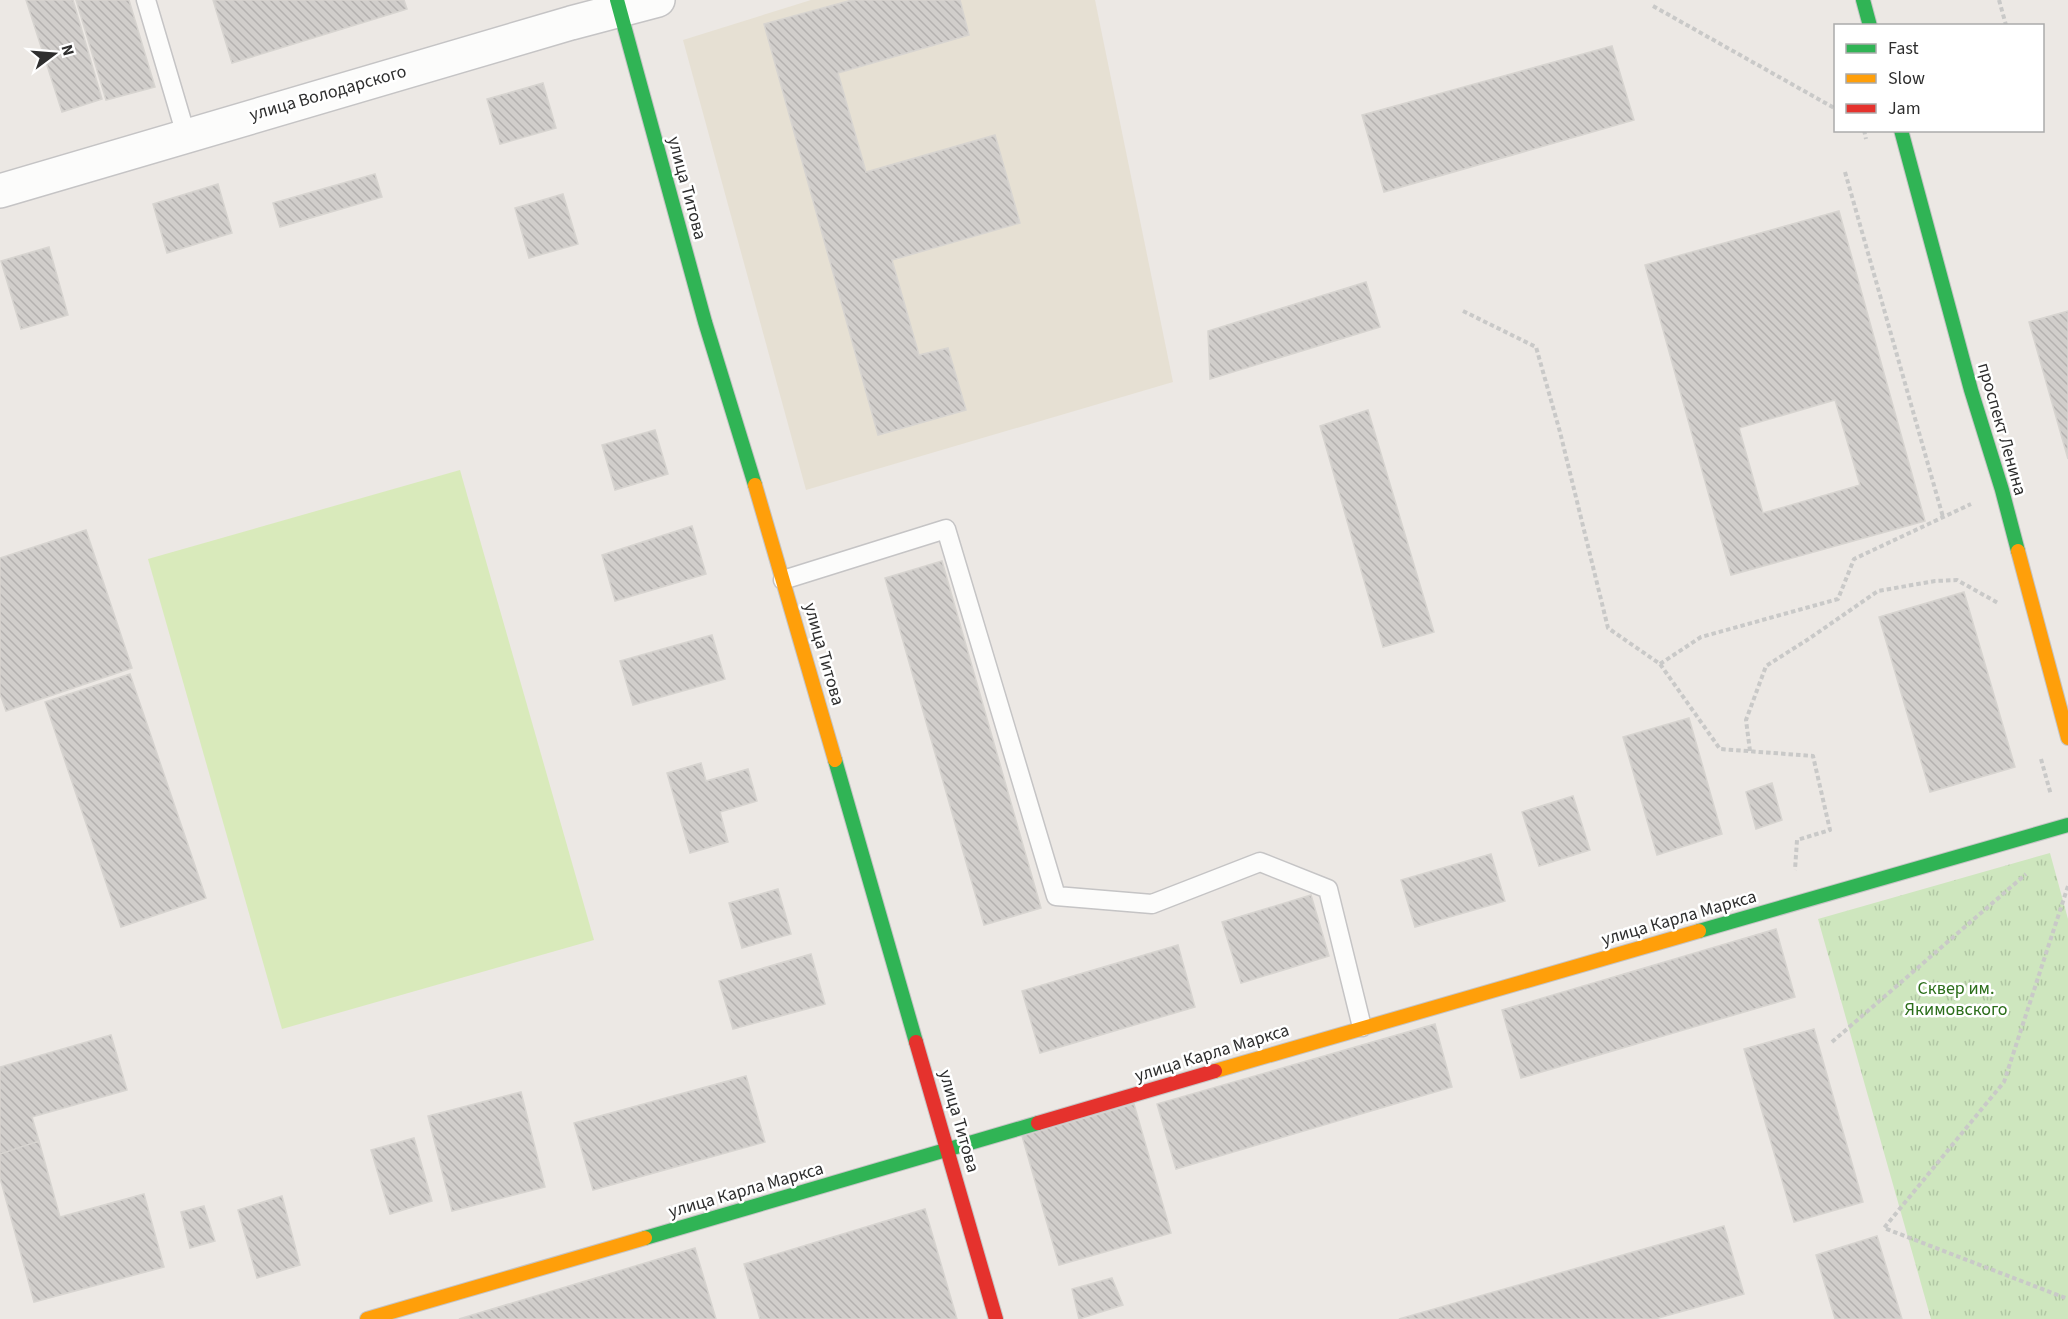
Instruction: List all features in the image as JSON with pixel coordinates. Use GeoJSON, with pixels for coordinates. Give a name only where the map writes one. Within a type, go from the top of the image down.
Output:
{"type":"FeatureCollection","features":[{"type":"Feature","properties":{"kind":"street","name":"улица Володарского"},"geometry":{"type":"LineString","coordinates":[[0,191],[571,23],[618,5],[658,0]]}},
{"type":"Feature","properties":{"kind":"street"},"geometry":{"type":"LineString","coordinates":[[1863,0],[1869,24]]}},
{"type":"Feature","properties":{"kind":"street","name":"улица Титова"},"geometry":{"type":"LineString","coordinates":[[618,5],[705,322],[746,453],[996,1319]]}},
{"type":"Feature","properties":{"kind":"street","name":"проспект Ленина"},"geometry":{"type":"LineString","coordinates":[[1902,132],[1971,390],[2002,490],[2068,738]]}},
{"type":"Feature","properties":{"kind":"street","name":"улица Карла Маркса"},"geometry":{"type":"LineString","coordinates":[[367,1319],[1362,1027],[2068,825]]}},
{"type":"Feature","properties":{"kind":"lane"},"geometry":{"type":"LineString","coordinates":[[146,0],[186,135]]}},
{"type":"Feature","properties":{"kind":"lane"},"geometry":{"type":"LineString","coordinates":[[783,580],[946,529],[1056,896],[1152,904],[1260,862],[1328,889],[1362,1027]]}},
{"type":"Feature","properties":{"kind":"path"},"geometry":{"type":"LineString","coordinates":[[1999,0],[2006,24]]}},
{"type":"Feature","properties":{"kind":"path"},"geometry":{"type":"LineString","coordinates":[[1653,6],[1834,108]]}},
{"type":"Feature","properties":{"kind":"path"},"geometry":{"type":"LineString","coordinates":[[1845,172],[1943,517]]}},
{"type":"Feature","properties":{"kind":"path"},"geometry":{"type":"LineString","coordinates":[[1464,311],[1536,347],[1560,432],[1608,628],[1660,664],[1720,749],[1813,756],[1830,830],[1797,840],[1794,903]]}},
{"type":"Feature","properties":{"kind":"path"},"geometry":{"type":"LineString","coordinates":[[1660,664],[1701,638],[1838,599],[1854,559],[2002,490]]}},
{"type":"Feature","properties":{"kind":"path"},"geometry":{"type":"LineString","coordinates":[[1750,751],[1746,720],[1766,666],[1878,591],[1935,581],[1957,580],[2037,625]]}},
{"type":"Feature","properties":{"kind":"path"},"geometry":{"type":"LineString","coordinates":[[1832,1042],[2033,868]]}},
{"type":"Feature","properties":{"kind":"path"},"geometry":{"type":"LineString","coordinates":[[2068,886],[2004,1082],[1884,1228],[2068,1299]]}},
{"type":"Feature","properties":{"kind":"shaded area"},"geometry":{"type":"Polygon","coordinates":[[[811,0],[1095,0],[1173,382],[806,490],[683,40],[811,0]]]}},
{"type":"Feature","properties":{"kind":"green space"},"geometry":{"type":"Polygon","coordinates":[[[460,470],[594,940],[282,1029],[148,559],[460,470]]]}},
{"type":"Feature","properties":{"kind":"green space","name":"Сквер им. Якимовского"},"geometry":{"type":"Polygon","coordinates":[[[2050,853],[2068,919],[2068,1319],[1931,1319],[1818,919],[2050,853]]]}},
{"type":"Feature","properties":{"kind":"building"},"geometry":{"type":"Polygon","coordinates":[[[26,0],[73,0],[102,99],[62,112],[26,0]]]}},
{"type":"Feature","properties":{"kind":"building"},"geometry":{"type":"Polygon","coordinates":[[[76,0],[129,0],[155,87],[106,100],[76,0]]]}},
{"type":"Feature","properties":{"kind":"building"},"geometry":{"type":"Polygon","coordinates":[[[213,0],[404,0],[407,9],[232,63],[213,0]]]}},
{"type":"Feature","properties":{"kind":"building"},"geometry":{"type":"Polygon","coordinates":[[[852,0],[960,0],[969,35],[838,73],[866,172],[995,135],[1020,223],[892,260],[919,355],[948,348],[966,410],[878,435],[764,24],[852,0]]]}},
{"type":"Feature","properties":{"kind":"building"},"geometry":{"type":"Polygon","coordinates":[[[1612,46],[1634,120],[1384,192],[1362,115],[1612,46]]]}},
{"type":"Feature","properties":{"kind":"building"},"geometry":{"type":"Polygon","coordinates":[[[543,83],[556,128],[500,144],[487,99],[543,83]]]}},
{"type":"Feature","properties":{"kind":"building"},"geometry":{"type":"Polygon","coordinates":[[[375,174],[382,197],[280,227],[273,203],[375,174]]]}},
{"type":"Feature","properties":{"kind":"building"},"geometry":{"type":"Polygon","coordinates":[[[218,184],[232,233],[167,253],[153,204],[218,184]]]}},
{"type":"Feature","properties":{"kind":"building"},"geometry":{"type":"Polygon","coordinates":[[[563,194],[578,244],[529,258],[515,208],[563,194]]]}},
{"type":"Feature","properties":{"kind":"building"},"geometry":{"type":"Polygon","coordinates":[[[1839,211],[1925,521],[1731,575],[1645,265],[1839,211]],[[1835,400],[1739,428],[1763,513],[1860,485],[1835,400]]]}},
{"type":"Feature","properties":{"kind":"building"},"geometry":{"type":"Polygon","coordinates":[[[49,247],[68,315],[21,329],[1,261],[49,247]]]}},
{"type":"Feature","properties":{"kind":"building"},"geometry":{"type":"Polygon","coordinates":[[[1366,282],[1380,327],[1210,379],[1208,331],[1366,282]]]}},
{"type":"Feature","properties":{"kind":"building"},"geometry":{"type":"Polygon","coordinates":[[[2068,311],[2068,459],[2029,322],[2068,311]]]}},
{"type":"Feature","properties":{"kind":"building"},"geometry":{"type":"Polygon","coordinates":[[[1368,410],[1434,632],[1383,647],[1320,426],[1368,410]]]}},
{"type":"Feature","properties":{"kind":"building"},"geometry":{"type":"Polygon","coordinates":[[[655,430],[668,474],[615,490],[602,445],[655,430]]]}},
{"type":"Feature","properties":{"kind":"building"},"geometry":{"type":"Polygon","coordinates":[[[692,526],[706,574],[615,601],[602,555],[692,526]]]}},
{"type":"Feature","properties":{"kind":"building"},"geometry":{"type":"Polygon","coordinates":[[[86,530],[132,668],[6,711],[0,694],[0,558],[86,530]]]}},
{"type":"Feature","properties":{"kind":"building"},"geometry":{"type":"Polygon","coordinates":[[[942,561],[1041,908],[984,925],[885,578],[942,561]]]}},
{"type":"Feature","properties":{"kind":"building"},"geometry":{"type":"Polygon","coordinates":[[[1964,592],[2015,767],[1930,792],[1879,617],[1964,592]]]}},
{"type":"Feature","properties":{"kind":"building"},"geometry":{"type":"Polygon","coordinates":[[[712,635],[725,679],[633,705],[620,661],[712,635]]]}},
{"type":"Feature","properties":{"kind":"building"},"geometry":{"type":"Polygon","coordinates":[[[130,674],[206,898],[121,927],[45,702],[130,674]]]}},
{"type":"Feature","properties":{"kind":"building"},"geometry":{"type":"Polygon","coordinates":[[[1689,718],[1722,834],[1657,855],[1623,737],[1689,718]]]}},
{"type":"Feature","properties":{"kind":"building"},"geometry":{"type":"Polygon","coordinates":[[[701,763],[706,781],[748,769],[757,801],[720,812],[728,842],[690,853],[667,773],[701,763]]]}},
{"type":"Feature","properties":{"kind":"building"},"geometry":{"type":"Polygon","coordinates":[[[1772,783],[1782,820],[1756,829],[1746,792],[1772,783]]]}},
{"type":"Feature","properties":{"kind":"building"},"geometry":{"type":"Polygon","coordinates":[[[1573,796],[1590,850],[1539,866],[1522,812],[1573,796]]]}},
{"type":"Feature","properties":{"kind":"building"},"geometry":{"type":"Polygon","coordinates":[[[1491,854],[1505,901],[1415,927],[1401,880],[1491,854]]]}},
{"type":"Feature","properties":{"kind":"building"},"geometry":{"type":"Polygon","coordinates":[[[778,889],[791,934],[742,948],[729,903],[778,889]]]}},
{"type":"Feature","properties":{"kind":"building"},"geometry":{"type":"Polygon","coordinates":[[[1311,895],[1329,956],[1241,983],[1222,922],[1311,895]]]}},
{"type":"Feature","properties":{"kind":"building"},"geometry":{"type":"Polygon","coordinates":[[[1776,929],[1795,997],[1521,1078],[1502,1010],[1776,929]]]}},
{"type":"Feature","properties":{"kind":"building"},"geometry":{"type":"Polygon","coordinates":[[[1178,945],[1195,1007],[1040,1053],[1022,991],[1178,945]]]}},
{"type":"Feature","properties":{"kind":"building"},"geometry":{"type":"Polygon","coordinates":[[[811,954],[825,1004],[733,1029],[719,981],[811,954]]]}},
{"type":"Feature","properties":{"kind":"building"},"geometry":{"type":"Polygon","coordinates":[[[1435,1024],[1452,1087],[1176,1169],[1157,1104],[1435,1024]]]}},
{"type":"Feature","properties":{"kind":"building"},"geometry":{"type":"Polygon","coordinates":[[[1814,1029],[1863,1202],[1794,1222],[1744,1049],[1814,1029]]]}},
{"type":"Feature","properties":{"kind":"building"},"geometry":{"type":"Polygon","coordinates":[[[111,1035],[127,1090],[32,1117],[39,1141],[0,1154],[0,1067],[111,1035]]]}},
{"type":"Feature","properties":{"kind":"building"},"geometry":{"type":"Polygon","coordinates":[[[746,1076],[765,1142],[593,1190],[574,1123],[746,1076]]]}},
{"type":"Feature","properties":{"kind":"building"},"geometry":{"type":"Polygon","coordinates":[[[521,1092],[545,1187],[452,1211],[428,1116],[521,1092]]]}},
{"type":"Feature","properties":{"kind":"building"},"geometry":{"type":"Polygon","coordinates":[[[1134,1104],[1171,1233],[1059,1265],[1022,1136],[1134,1104]]]}},
{"type":"Feature","properties":{"kind":"building"},"geometry":{"type":"Polygon","coordinates":[[[414,1138],[432,1201],[390,1214],[371,1150],[414,1138]]]}},
{"type":"Feature","properties":{"kind":"building"},"geometry":{"type":"Polygon","coordinates":[[[39,1141],[60,1217],[144,1194],[164,1267],[34,1302],[0,1178],[0,1154],[39,1141]]]}},
{"type":"Feature","properties":{"kind":"building"},"geometry":{"type":"Polygon","coordinates":[[[282,1196],[300,1265],[257,1278],[238,1210],[282,1196]]]}},
{"type":"Feature","properties":{"kind":"building"},"geometry":{"type":"Polygon","coordinates":[[[204,1206],[215,1241],[190,1248],[181,1212],[204,1206]]]}},
{"type":"Feature","properties":{"kind":"building"},"geometry":{"type":"Polygon","coordinates":[[[925,1209],[957,1319],[760,1319],[744,1264],[925,1209]]]}},
{"type":"Feature","properties":{"kind":"building"},"geometry":{"type":"Polygon","coordinates":[[[1724,1226],[1744,1294],[1655,1319],[1399,1319],[1724,1226]]]}},
{"type":"Feature","properties":{"kind":"building"},"geometry":{"type":"Polygon","coordinates":[[[1877,1236],[1902,1319],[1835,1319],[1816,1255],[1877,1236]]]}},
{"type":"Feature","properties":{"kind":"building"},"geometry":{"type":"Polygon","coordinates":[[[695,1248],[716,1319],[459,1319],[695,1248]]]}},
{"type":"Feature","properties":{"kind":"building"},"geometry":{"type":"Polygon","coordinates":[[[1112,1278],[1123,1305],[1079,1319],[1072,1289],[1112,1278]]]}},
{"type":"Feature","properties":{"kind":"traffic: fast"},"geometry":{"type":"LineString","coordinates":[[617,0],[705,322],[755,485]]}},
{"type":"Feature","properties":{"kind":"traffic: fast"},"geometry":{"type":"LineString","coordinates":[[1863,0],[1869,24]]}},
{"type":"Feature","properties":{"kind":"traffic: fast"},"geometry":{"type":"LineString","coordinates":[[1902,132],[1971,390],[2018,551]]}},
{"type":"Feature","properties":{"kind":"traffic: fast"},"geometry":{"type":"LineString","coordinates":[[835,760],[916,1042]]}},
{"type":"Feature","properties":{"kind":"traffic: fast"},"geometry":{"type":"LineString","coordinates":[[1699,931],[2068,825]]}},
{"type":"Feature","properties":{"kind":"traffic: fast"},"geometry":{"type":"LineString","coordinates":[[645,1238],[1038,1123]]}},
{"type":"Feature","properties":{"kind":"traffic: slow"},"geometry":{"type":"LineString","coordinates":[[755,485],[835,760]]}},
{"type":"Feature","properties":{"kind":"traffic: slow"},"geometry":{"type":"LineString","coordinates":[[2018,551],[2068,738]]}},
{"type":"Feature","properties":{"kind":"traffic: slow"},"geometry":{"type":"LineString","coordinates":[[1215,1071],[1699,931]]}},
{"type":"Feature","properties":{"kind":"traffic: slow"},"geometry":{"type":"LineString","coordinates":[[367,1319],[645,1238]]}},
{"type":"Feature","properties":{"kind":"traffic: jam"},"geometry":{"type":"LineString","coordinates":[[916,1042],[996,1319]]}},
{"type":"Feature","properties":{"kind":"traffic: jam"},"geometry":{"type":"LineString","coordinates":[[1038,1123],[1215,1071]]}}]}
